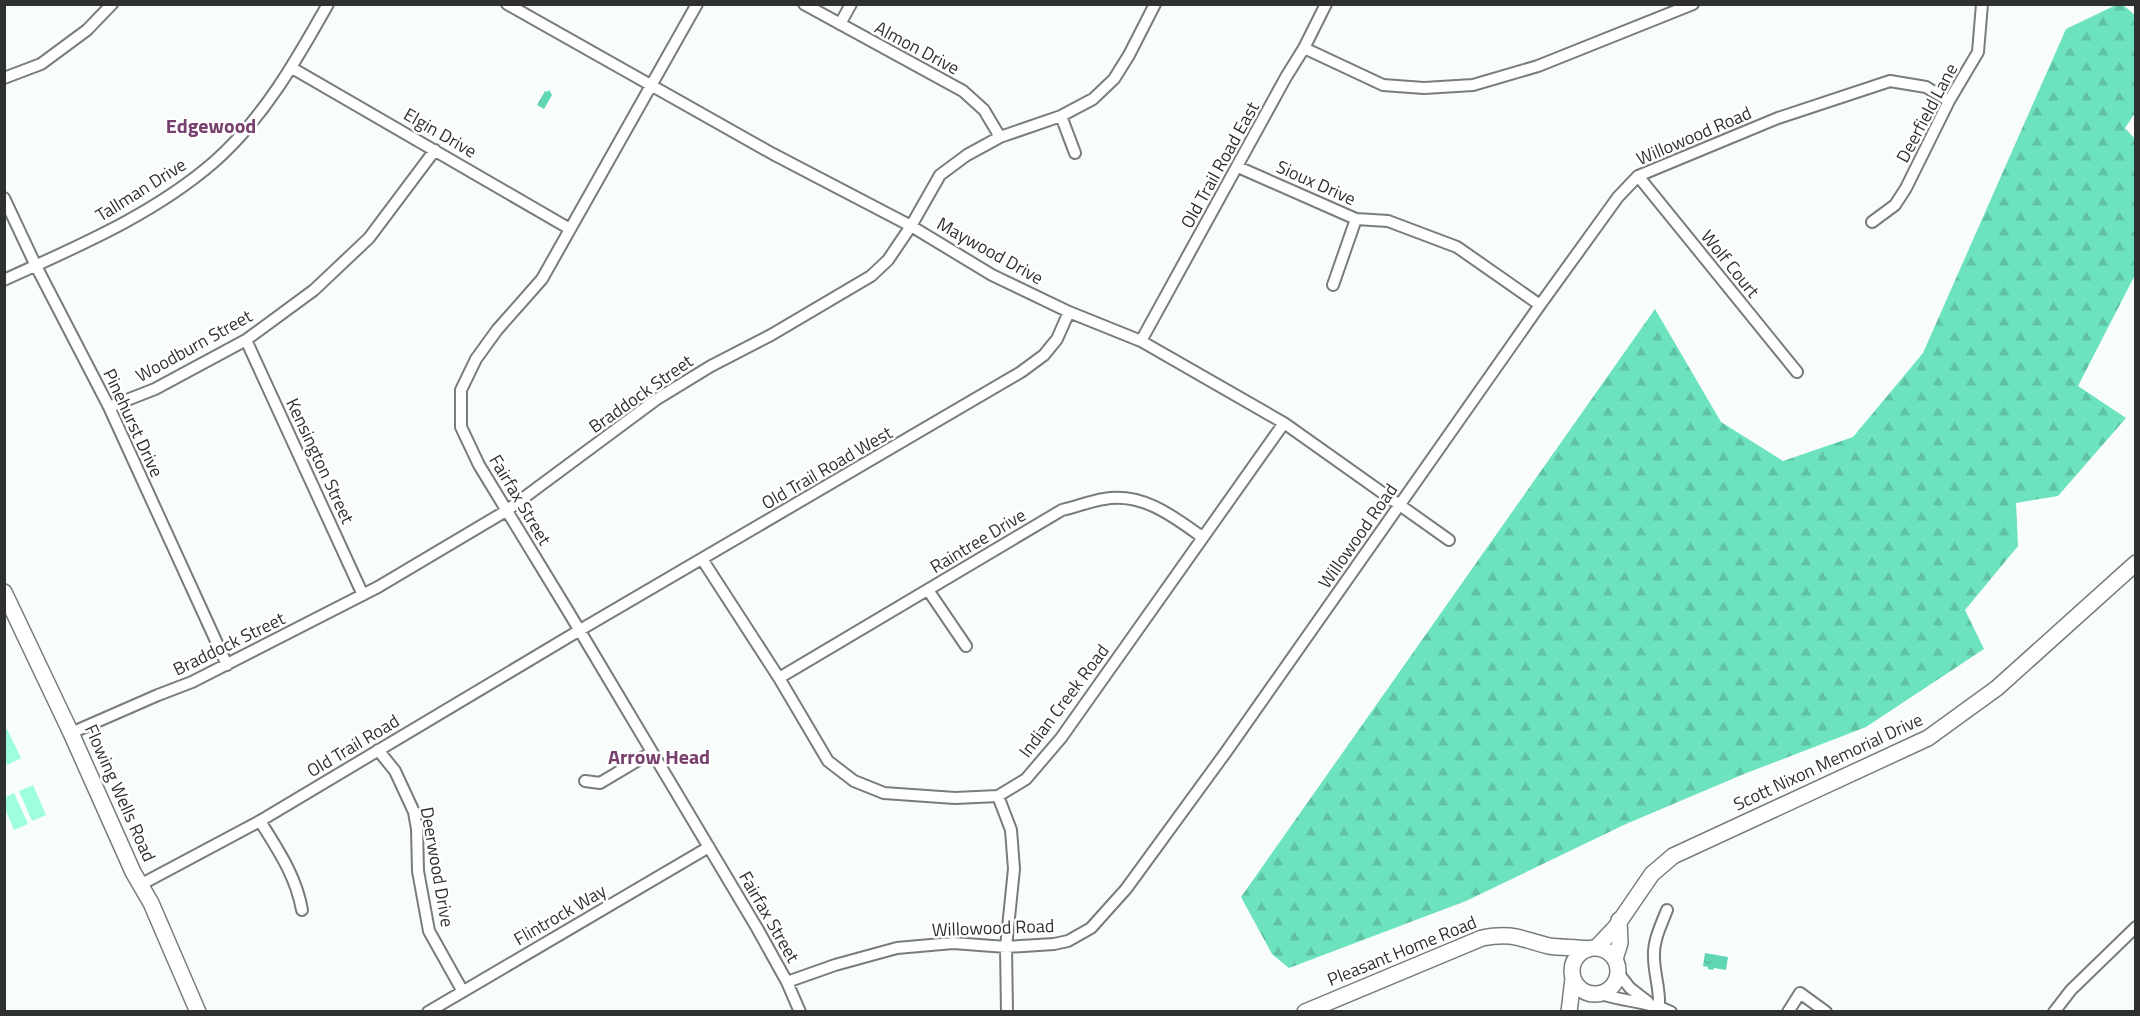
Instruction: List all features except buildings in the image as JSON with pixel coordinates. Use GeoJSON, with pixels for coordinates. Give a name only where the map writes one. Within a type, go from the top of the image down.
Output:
{"type":"FeatureCollection","features":[{"type":"Feature","properties":{"kind":"main road","name":"Scott Nixon Memorial Drive"},"geometry":{"type":"LineString","coordinates":[[1592,948],[1619,920],[1652,874],[1673,856],[1928,738],[1997,688],[2136,563]]}},
{"type":"Feature","properties":{"kind":"main road","name":"Flowing Wells Road"},"geometry":{"type":"LineString","coordinates":[[4,592],[71,733],[133,872],[151,903],[198,1011]]}},
{"type":"Feature","properties":{"kind":"main road"},"geometry":{"type":"LineString","coordinates":[[1571,1011],[1612,988],[1618,974],[1615,959],[1620,943],[1619,920]]}},
{"type":"Feature","properties":{"kind":"main road","name":"Pleasant Home Road"},"geometry":{"type":"LineString","coordinates":[[1305,1011],[1482,938],[1499,935],[1519,936],[1550,946],[1592,948]]}},
{"type":"Feature","properties":{"kind":"main road"},"geometry":{"type":"LineString","coordinates":[[1550,946],[1584,991],[1598,994]]}},
{"type":"Feature","properties":{"kind":"main road"},"geometry":{"type":"LineString","coordinates":[[1571,1011],[1575,959],[1592,948],[1603,949],[1615,959]]}},
{"type":"Feature","properties":{"kind":"street"},"geometry":{"type":"LineString","coordinates":[[4,78],[41,64],[87,30],[112,4]]}},
{"type":"Feature","properties":{"kind":"street","name":"Tallman Drive"},"geometry":{"type":"LineString","coordinates":[[4,280],[135,217],[177,190],[214,162],[257,116],[292,68],[328,4]]}},
{"type":"Feature","properties":{"kind":"street","name":"Maywood Drive"},"geometry":{"type":"LineString","coordinates":[[507,4],[773,154],[911,226],[992,275],[1069,312],[1141,341],[1284,423],[1449,540]]}},
{"type":"Feature","properties":{"kind":"street","name":"Fairfax Street"},"geometry":{"type":"LineString","coordinates":[[697,4],[542,279],[497,330],[476,359],[461,390],[462,427],[479,465],[709,847],[787,982],[800,1011]]}},
{"type":"Feature","properties":{"kind":"street","name":"Almon Drive"},"geometry":{"type":"LineString","coordinates":[[804,4],[963,91],[984,110],[1000,137]]}},
{"type":"Feature","properties":{"kind":"street"},"geometry":{"type":"LineString","coordinates":[[840,24],[851,4]]}},
{"type":"Feature","properties":{"kind":"street","name":"Braddock Street"},"geometry":{"type":"LineString","coordinates":[[71,733],[227,665],[363,595],[441,551],[507,511],[666,393],[871,276],[888,260],[911,226],[940,175],[967,154],[1000,137],[1061,116],[1093,99],[1114,79],[1129,56],[1155,4]]}},
{"type":"Feature","properties":{"kind":"street","name":"Old Trail Road East"},"geometry":{"type":"LineString","coordinates":[[1141,341],[1304,48],[1326,4]]}},
{"type":"Feature","properties":{"kind":"street"},"geometry":{"type":"LineString","coordinates":[[1304,48],[1383,85],[1424,87],[1473,85],[1538,66],[1693,4]]}},
{"type":"Feature","properties":{"kind":"street","name":"Deerfield Lane"},"geometry":{"type":"LineString","coordinates":[[1872,222],[1895,205],[1906,188],[1949,101],[1978,52],[1982,4]]}},
{"type":"Feature","properties":{"kind":"street","name":"Elgin Drive"},"geometry":{"type":"LineString","coordinates":[[292,68],[570,229]]}},
{"type":"Feature","properties":{"kind":"street","name":"Willowood Road"},"geometry":{"type":"LineString","coordinates":[[787,982],[835,965],[897,948],[953,943],[1006,947],[1068,941],[1091,928],[1126,889],[1226,752],[1540,305],[1618,197],[1638,177],[1778,118],[1890,81],[1926,87],[1949,101]]}},
{"type":"Feature","properties":{"kind":"street"},"geometry":{"type":"LineString","coordinates":[[1061,116],[1075,153]]}},
{"type":"Feature","properties":{"kind":"street","name":"Woodburn Street"},"geometry":{"type":"LineString","coordinates":[[109,407],[155,389],[246,340],[314,290],[369,238],[435,150]]}},
{"type":"Feature","properties":{"kind":"street","name":"Sioux Drive"},"geometry":{"type":"LineString","coordinates":[[1238,167],[1356,219],[1388,221],[1457,247],[1540,305]]}},
{"type":"Feature","properties":{"kind":"street","name":"Wolf Court"},"geometry":{"type":"LineString","coordinates":[[1638,177],[1797,372]]}},
{"type":"Feature","properties":{"kind":"street","name":"Pinehurst Drive"},"geometry":{"type":"LineString","coordinates":[[4,198],[36,266],[109,407],[227,665]]}},
{"type":"Feature","properties":{"kind":"street"},"geometry":{"type":"LineString","coordinates":[[1333,285],[1356,219]]}},
{"type":"Feature","properties":{"kind":"street","name":"Old Trail Road West"},"geometry":{"type":"LineString","coordinates":[[580,630],[1021,372],[1044,355],[1057,339],[1069,312]]}},
{"type":"Feature","properties":{"kind":"street","name":"Kensington Street"},"geometry":{"type":"LineString","coordinates":[[246,340],[363,595]]}},
{"type":"Feature","properties":{"kind":"street","name":"Indian Creek Road"},"geometry":{"type":"LineString","coordinates":[[702,559],[779,678],[828,761],[854,781],[884,793],[955,798],[998,796],[1026,779],[1061,738],[1284,423]]}},
{"type":"Feature","properties":{"kind":"street","name":"Raintree Drive"},"geometry":{"type":"LineString","coordinates":[[779,678],[1062,510],[1105,498],[1140,500],[1172,515],[1202,537]]}},
{"type":"Feature","properties":{"kind":"street"},"geometry":{"type":"LineString","coordinates":[[928,590],[966,646]]}},
{"type":"Feature","properties":{"kind":"street","name":"Old Trail Road"},"geometry":{"type":"LineString","coordinates":[[140,885],[260,821],[580,630]]}},
{"type":"Feature","properties":{"kind":"street","name":"Deerwood Drive"},"geometry":{"type":"LineString","coordinates":[[378,750],[395,771],[414,812],[417,829],[418,871],[429,931],[462,990]]}},
{"type":"Feature","properties":{"kind":"street"},"geometry":{"type":"LineString","coordinates":[[585,781],[600,783],[652,752]]}},
{"type":"Feature","properties":{"kind":"street"},"geometry":{"type":"LineString","coordinates":[[998,796],[1011,830],[1014,868],[1006,947],[1007,1011]]}},
{"type":"Feature","properties":{"kind":"street"},"geometry":{"type":"LineString","coordinates":[[260,821],[291,872],[299,890],[302,910]]}},
{"type":"Feature","properties":{"kind":"street","name":"Flintrock Way"},"geometry":{"type":"LineString","coordinates":[[428,1011],[709,847]]}},
{"type":"Feature","properties":{"kind":"street"},"geometry":{"type":"LineString","coordinates":[[1655,1005],[1659,993],[1654,954],[1660,926],[1667,910]]}},
{"type":"Feature","properties":{"kind":"street"},"geometry":{"type":"LineString","coordinates":[[2054,1011],[2136,927]]}},
{"type":"Feature","properties":{"kind":"street"},"geometry":{"type":"LineString","coordinates":[[1618,974],[1630,988],[1655,1005]]}},
{"type":"Feature","properties":{"kind":"street"},"geometry":{"type":"LineString","coordinates":[[1788,1011],[1800,993],[1826,1011]]}},
{"type":"Feature","properties":{"kind":"street"},"geometry":{"type":"LineString","coordinates":[[1598,994],[1655,1005],[1671,1011]]}},
{"type":"Feature","properties":{"kind":"shaded area"},"geometry":{"type":"Polygon","coordinates":[[[7,729],[21,758],[7,765],[4,730],[7,729]]]}},
{"type":"Feature","properties":{"kind":"shaded area"},"geometry":{"type":"Polygon","coordinates":[[[33,785],[46,815],[32,821],[19,791],[33,785]]]}},
{"type":"Feature","properties":{"kind":"shaded area"},"geometry":{"type":"Polygon","coordinates":[[[14,793],[28,824],[14,830],[5,809],[4,798],[14,793]]]}},
{"type":"Feature","properties":{"kind":"green space"},"geometry":{"type":"Polygon","coordinates":[[[2116,5],[2123,5],[2135,15],[2135,113],[2125,128],[2135,139],[2135,275],[2078,386],[2126,418],[2058,496],[2016,503],[2018,546],[1965,610],[1984,649],[1866,727],[1744,774],[1626,824],[1466,901],[1289,968],[1272,954],[1241,897],[1655,309],[1721,422],[1783,461],[1853,437],[1923,353],[2066,29],[2116,5]]]}},
{"type":"Feature","properties":{"kind":"water"},"geometry":{"type":"Polygon","coordinates":[[[549,90],[552,95],[544,109],[537,105],[545,91],[549,90]]]}},
{"type":"Feature","properties":{"kind":"water"},"geometry":{"type":"Polygon","coordinates":[[[1705,953],[1728,957],[1726,970],[1714,968],[1713,970],[1703,966],[1705,953]]]}},
{"type":"Feature","properties":{"kind":"district","name":"Edgewood"},"geometry":{"type":"Point","coordinates":[211,126]}},
{"type":"Feature","properties":{"kind":"district","name":"Arrow Head"},"geometry":{"type":"Point","coordinates":[659,757]}}]}
